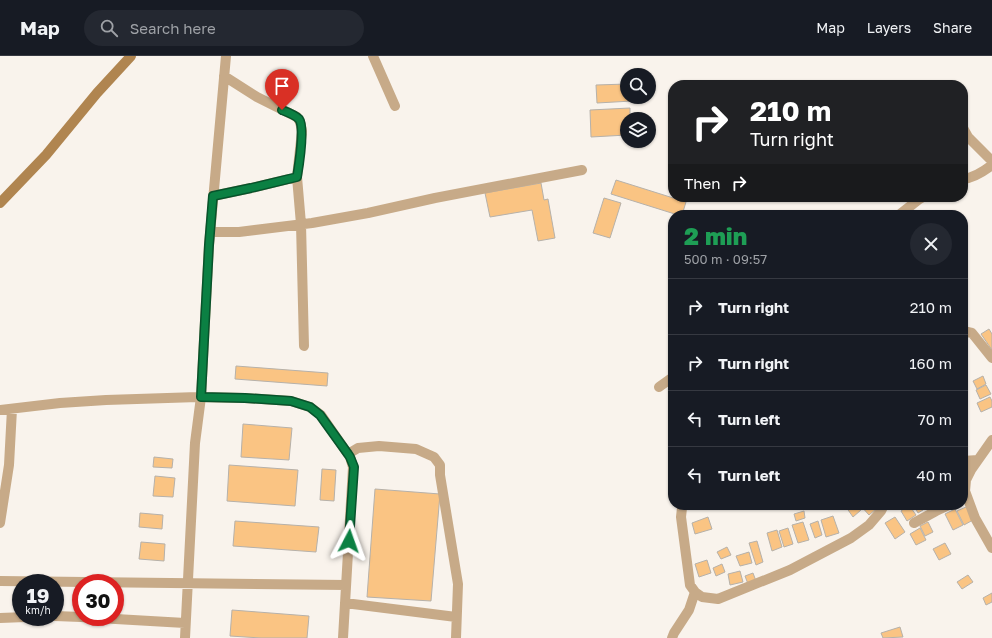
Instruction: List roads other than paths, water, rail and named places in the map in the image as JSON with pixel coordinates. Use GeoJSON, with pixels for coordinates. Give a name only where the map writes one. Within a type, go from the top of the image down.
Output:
{"type":"FeatureCollection","features":[{"type":"Feature","properties":{"kind":"street"},"geometry":{"type":"LineString","coordinates":[[0,203],[46,155],[97,93],[130,56]]}},
{"type":"Feature","properties":{"kind":"street"},"geometry":{"type":"LineString","coordinates":[[185,638],[195,443],[201,397],[210,232],[226,56]]}},
{"type":"Feature","properties":{"kind":"street"},"geometry":{"type":"LineString","coordinates":[[374,56],[395,106]]}},
{"type":"Feature","properties":{"kind":"street"},"geometry":{"type":"LineString","coordinates":[[224,76],[257,97],[297,117],[300,122],[302,131],[297,177],[301,224],[304,346]]}},
{"type":"Feature","properties":{"kind":"street"},"geometry":{"type":"LineString","coordinates":[[968,137],[992,161]]}},
{"type":"Feature","properties":{"kind":"street"},"geometry":{"type":"LineString","coordinates":[[968,178],[979,174],[992,166]]}},
{"type":"Feature","properties":{"kind":"street"},"geometry":{"type":"LineString","coordinates":[[210,232],[239,232],[368,213],[435,198],[582,170]]}},
{"type":"Feature","properties":{"kind":"street"},"geometry":{"type":"LineString","coordinates":[[213,196],[297,177]]}},
{"type":"Feature","properties":{"kind":"street"},"geometry":{"type":"LineString","coordinates":[[905,210],[915,202]]}},
{"type":"Feature","properties":{"kind":"street"},"geometry":{"type":"LineString","coordinates":[[968,332],[972,334],[992,358]]}},
{"type":"Feature","properties":{"kind":"street"},"geometry":{"type":"LineString","coordinates":[[659,387],[668,381]]}},
{"type":"Feature","properties":{"kind":"street"},"geometry":{"type":"LineString","coordinates":[[0,410],[60,403],[201,397],[291,401],[310,407],[320,415],[350,457],[354,467],[343,638]]}},
{"type":"Feature","properties":{"kind":"street"},"geometry":{"type":"LineString","coordinates":[[0,523],[9,465],[12,409]]}},
{"type":"Feature","properties":{"kind":"street"},"geometry":{"type":"LineString","coordinates":[[968,476],[992,440]]}},
{"type":"Feature","properties":{"kind":"street"},"geometry":{"type":"LineString","coordinates":[[348,454],[358,448],[379,446],[416,449],[434,457],[440,465],[440,475],[458,584],[456,638]]}},
{"type":"Feature","properties":{"kind":"street"},"geometry":{"type":"LineString","coordinates":[[968,461],[978,460]]}},
{"type":"Feature","properties":{"kind":"street"},"geometry":{"type":"LineString","coordinates":[[968,504],[992,548]]}},
{"type":"Feature","properties":{"kind":"street"},"geometry":{"type":"LineString","coordinates":[[682,510],[680,517],[690,585],[695,592],[702,597],[718,599],[790,570],[851,538],[869,525],[882,510]]}},
{"type":"Feature","properties":{"kind":"street"},"geometry":{"type":"LineString","coordinates":[[914,523],[938,510]]}},
{"type":"Feature","properties":{"kind":"street"},"geometry":{"type":"LineString","coordinates":[[0,581],[346,585]]}},
{"type":"Feature","properties":{"kind":"street"},"geometry":{"type":"LineString","coordinates":[[672,638],[689,610],[695,592]]}},
{"type":"Feature","properties":{"kind":"street"},"geometry":{"type":"LineString","coordinates":[[345,603],[456,616]]}},
{"type":"Feature","properties":{"kind":"street"},"geometry":{"type":"LineString","coordinates":[[0,618],[12,618]]}},
{"type":"Feature","properties":{"kind":"street"},"geometry":{"type":"LineString","coordinates":[[124,620],[185,624]]}}]}
